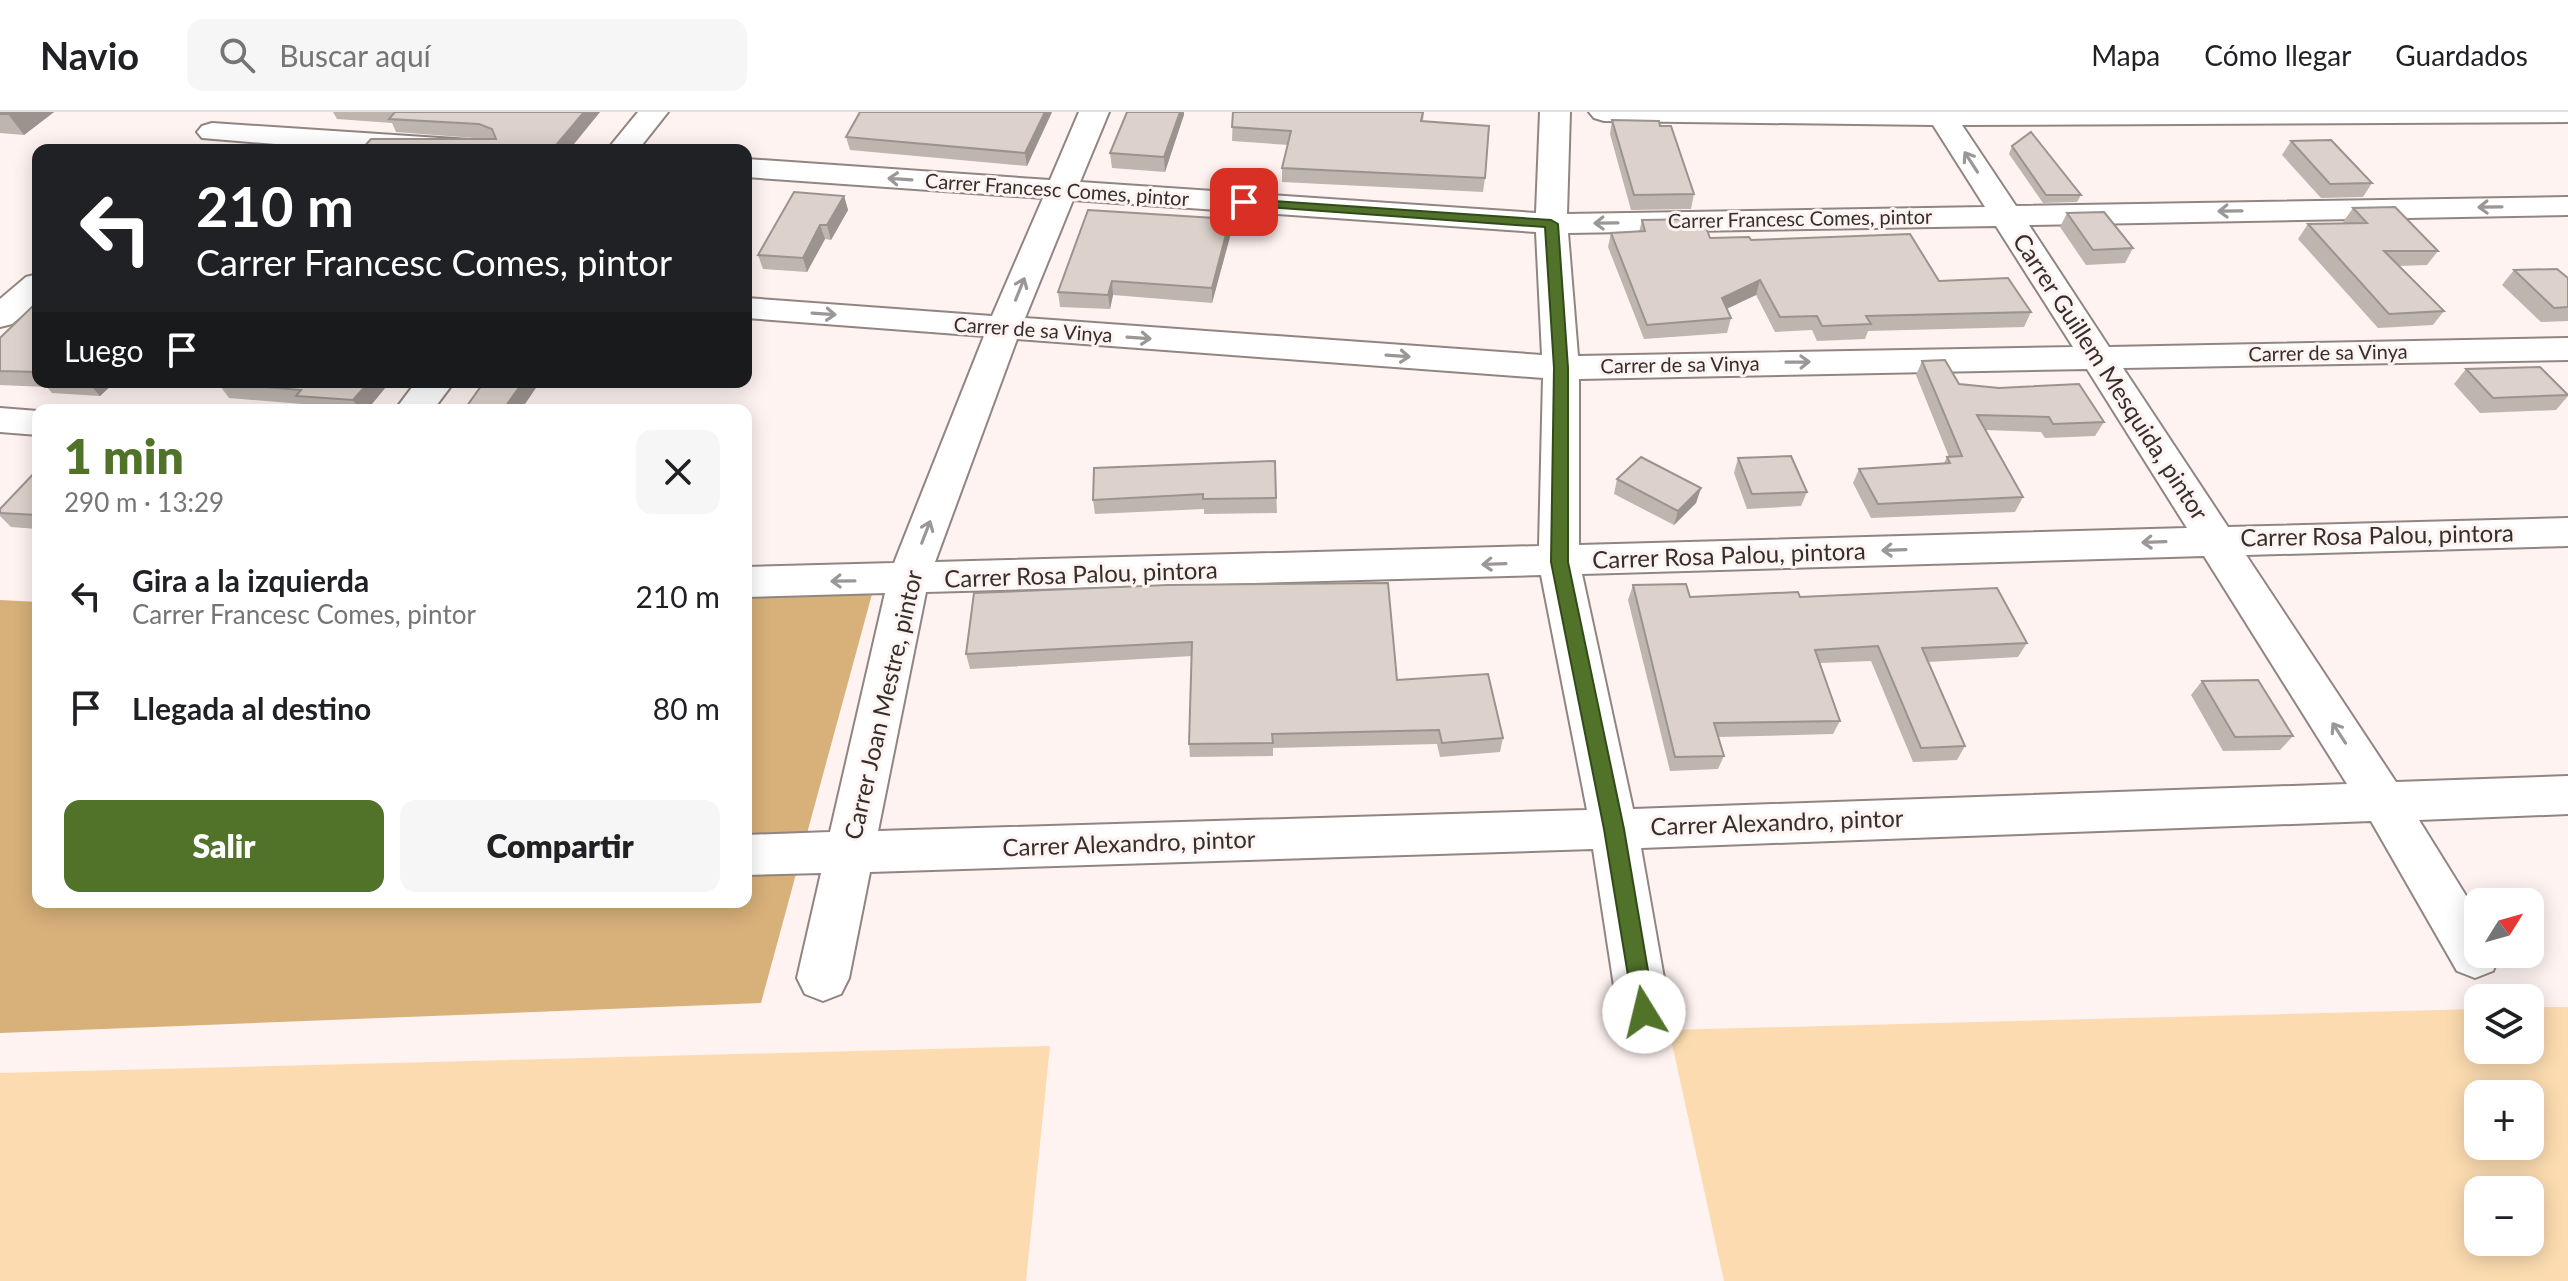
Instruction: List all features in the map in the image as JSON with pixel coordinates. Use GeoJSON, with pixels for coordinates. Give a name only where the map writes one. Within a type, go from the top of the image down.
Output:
{"type":"FeatureCollection","features":[{"type":"Feature","properties":{"kind":"street"},"geometry":{"type":"LineString","coordinates":[[201,141],[235,112]]}},
{"type":"Feature","properties":{"kind":"street"},"geometry":{"type":"LineString","coordinates":[[627,144],[653,112]]}},
{"type":"Feature","properties":{"kind":"street","name":"Carrer Joan Mestre, pintor"},"geometry":{"type":"LineString","coordinates":[[823,978],[908,580],[1004,328],[1094,112]]}},
{"type":"Feature","properties":{"kind":"street"},"geometry":{"type":"LineString","coordinates":[[1555,112],[1551,224],[1561,368],[1559,562],[1614,829],[1644,1012]]}},
{"type":"Feature","properties":{"kind":"street"},"geometry":{"type":"LineString","coordinates":[[1604,112],[1942,116],[2568,113]]}},
{"type":"Feature","properties":{"kind":"street","name":"Carrer Guillem Mesquida, pintor"},"geometry":{"type":"LineString","coordinates":[[1942,116],[2382,799]]}},
{"type":"Feature","properties":{"kind":"street"},"geometry":{"type":"LineString","coordinates":[[201,141],[296,144]]}},
{"type":"Feature","properties":{"kind":"street","name":"Carrer Francesc Comes, pintor"},"geometry":{"type":"LineString","coordinates":[[752,168],[1551,224],[2568,206]]}},
{"type":"Feature","properties":{"kind":"street"},"geometry":{"type":"LineString","coordinates":[[0,317],[32,289]]}},
{"type":"Feature","properties":{"kind":"street","name":"Carrer de sa Vinya"},"geometry":{"type":"LineString","coordinates":[[752,308],[1561,368],[2568,349]]}},
{"type":"Feature","properties":{"kind":"street"},"geometry":{"type":"LineString","coordinates":[[418,404],[431,388]]}},
{"type":"Feature","properties":{"kind":"street"},"geometry":{"type":"LineString","coordinates":[[0,420],[32,423]]}},
{"type":"Feature","properties":{"kind":"street","name":"Carrer Rosa Palou, pintora"},"geometry":{"type":"LineString","coordinates":[[752,582],[2568,532]]}},
{"type":"Feature","properties":{"kind":"street","name":"Carrer Alexandro, pintor"},"geometry":{"type":"LineString","coordinates":[[752,855],[1614,829],[2382,799],[2568,795]]}},
{"type":"Feature","properties":{"kind":"street"},"geometry":{"type":"LineString","coordinates":[[2382,799],[2464,937]]}},
{"type":"Feature","properties":{"kind":"shaded area"},"geometry":{"type":"Polygon","coordinates":[[[872,594],[761,1003],[0,1033],[0,600],[32,602],[32,908],[752,908],[752,597],[872,594]]]}},
{"type":"Feature","properties":{"kind":"shaded area"},"geometry":{"type":"Polygon","coordinates":[[[2544,1007],[2568,1007],[2568,1281],[1724,1281],[1669,1030],[2464,1009],[2464,1064],[2544,1064],[2544,1007]]]}},
{"type":"Feature","properties":{"kind":"shaded area"},"geometry":{"type":"Polygon","coordinates":[[[1050,1046],[1026,1281],[0,1281],[0,1073],[1050,1046]]]}},
{"type":"Feature","properties":{"kind":"building"},"geometry":{"type":"Polygon","coordinates":[[[395,112],[584,112],[557,144],[366,144],[371,139],[496,139],[492,129],[479,124],[389,119],[395,112]]]}},
{"type":"Feature","properties":{"kind":"building"},"geometry":{"type":"Polygon","coordinates":[[[860,112],[1045,112],[1025,153],[846,137],[860,112]]]}},
{"type":"Feature","properties":{"kind":"building"},"geometry":{"type":"Polygon","coordinates":[[[1127,112],[1180,112],[1164,157],[1110,153],[1127,112]]]}},
{"type":"Feature","properties":{"kind":"building"},"geometry":{"type":"Polygon","coordinates":[[[1233,112],[1423,112],[1421,121],[1489,126],[1485,178],[1282,168],[1291,131],[1232,127],[1233,112]]]}},
{"type":"Feature","properties":{"kind":"building"},"geometry":{"type":"Polygon","coordinates":[[[1612,120],[1659,121],[1660,126],[1671,126],[1694,194],[1634,195],[1612,120]]]}},
{"type":"Feature","properties":{"kind":"building"},"geometry":{"type":"Polygon","coordinates":[[[2031,132],[2081,195],[2046,195],[2012,146],[2031,132]]]}},
{"type":"Feature","properties":{"kind":"building"},"geometry":{"type":"Polygon","coordinates":[[[2331,140],[2372,183],[2330,184],[2291,141],[2331,140]]]}},
{"type":"Feature","properties":{"kind":"building"},"geometry":{"type":"Polygon","coordinates":[[[794,192],[844,196],[827,225],[820,225],[803,258],[758,255],[794,192]]]}},
{"type":"Feature","properties":{"kind":"building"},"geometry":{"type":"Polygon","coordinates":[[[2395,207],[2438,251],[2384,251],[2444,311],[2389,314],[2308,224],[2367,223],[2353,208],[2395,207]]]}},
{"type":"Feature","properties":{"kind":"building"},"geometry":{"type":"Polygon","coordinates":[[[1088,210],[1230,219],[1212,288],[1112,281],[1108,295],[1058,292],[1088,210]]]}},
{"type":"Feature","properties":{"kind":"building"},"geometry":{"type":"Polygon","coordinates":[[[2104,212],[2133,248],[2093,250],[2067,213],[2104,212]]]}},
{"type":"Feature","properties":{"kind":"building"},"geometry":{"type":"Polygon","coordinates":[[[1703,219],[1710,238],[1749,237],[1751,240],[1910,234],[1939,281],[2008,278],[2031,312],[1866,316],[1871,324],[1822,326],[1817,316],[1780,317],[1760,280],[1722,298],[1731,318],[1647,325],[1611,233],[1645,231],[1642,220],[1703,219]]]}},
{"type":"Feature","properties":{"kind":"building"},"geometry":{"type":"Polygon","coordinates":[[[2557,269],[2568,278],[2568,307],[2554,308],[2514,270],[2557,269]]]}},
{"type":"Feature","properties":{"kind":"building"},"geometry":{"type":"Polygon","coordinates":[[[32,307],[32,372],[0,371],[0,338],[32,307]]]}},
{"type":"Feature","properties":{"kind":"building"},"geometry":{"type":"Polygon","coordinates":[[[1945,360],[1959,384],[1999,388],[2079,384],[2104,422],[2053,424],[2049,417],[1977,415],[2023,497],[1878,504],[1859,469],[1950,463],[1947,457],[1962,456],[1922,361],[1945,360]]]}},
{"type":"Feature","properties":{"kind":"building"},"geometry":{"type":"Polygon","coordinates":[[[2540,367],[2568,395],[2493,398],[2466,369],[2540,367]]]}},
{"type":"Feature","properties":{"kind":"building"},"geometry":{"type":"Polygon","coordinates":[[[277,388],[364,388],[353,400],[296,396],[301,390],[277,388]]]}},
{"type":"Feature","properties":{"kind":"building"},"geometry":{"type":"Polygon","coordinates":[[[480,388],[519,388],[507,404],[468,404],[480,388]]]}},
{"type":"Feature","properties":{"kind":"building"},"geometry":{"type":"Polygon","coordinates":[[[1791,456],[1807,492],[1752,494],[1738,458],[1791,456]]]}},
{"type":"Feature","properties":{"kind":"building"},"geometry":{"type":"Polygon","coordinates":[[[1641,457],[1701,488],[1678,511],[1617,479],[1641,457]]]}},
{"type":"Feature","properties":{"kind":"building"},"geometry":{"type":"Polygon","coordinates":[[[1275,461],[1276,498],[1203,499],[1203,494],[1093,500],[1094,468],[1275,461]]]}},
{"type":"Feature","properties":{"kind":"building"},"geometry":{"type":"Polygon","coordinates":[[[32,475],[32,515],[0,513],[0,509],[32,475]]]}},
{"type":"Feature","properties":{"kind":"building"},"geometry":{"type":"Polygon","coordinates":[[[1388,583],[1397,680],[1488,674],[1503,738],[1442,743],[1439,730],[1272,734],[1273,743],[1189,744],[1192,642],[966,654],[974,593],[1168,585],[1388,583]]]}},
{"type":"Feature","properties":{"kind":"building"},"geometry":{"type":"Polygon","coordinates":[[[1686,584],[1690,597],[1798,592],[1800,597],[1997,588],[2027,643],[1922,648],[1965,746],[1921,748],[1878,646],[1815,650],[1840,721],[1714,723],[1724,756],[1675,757],[1633,585],[1686,584]]]}},
{"type":"Feature","properties":{"kind":"building"},"geometry":{"type":"Polygon","coordinates":[[[2258,680],[2293,736],[2235,737],[2202,681],[2258,680]]]}},
{"type":"Feature","properties":{"kind":"route"},"geometry":{"type":"LineString","coordinates":[[1244,202],[1551,224],[1561,368],[1559,562],[1614,829],[1644,1012]]}}]}
